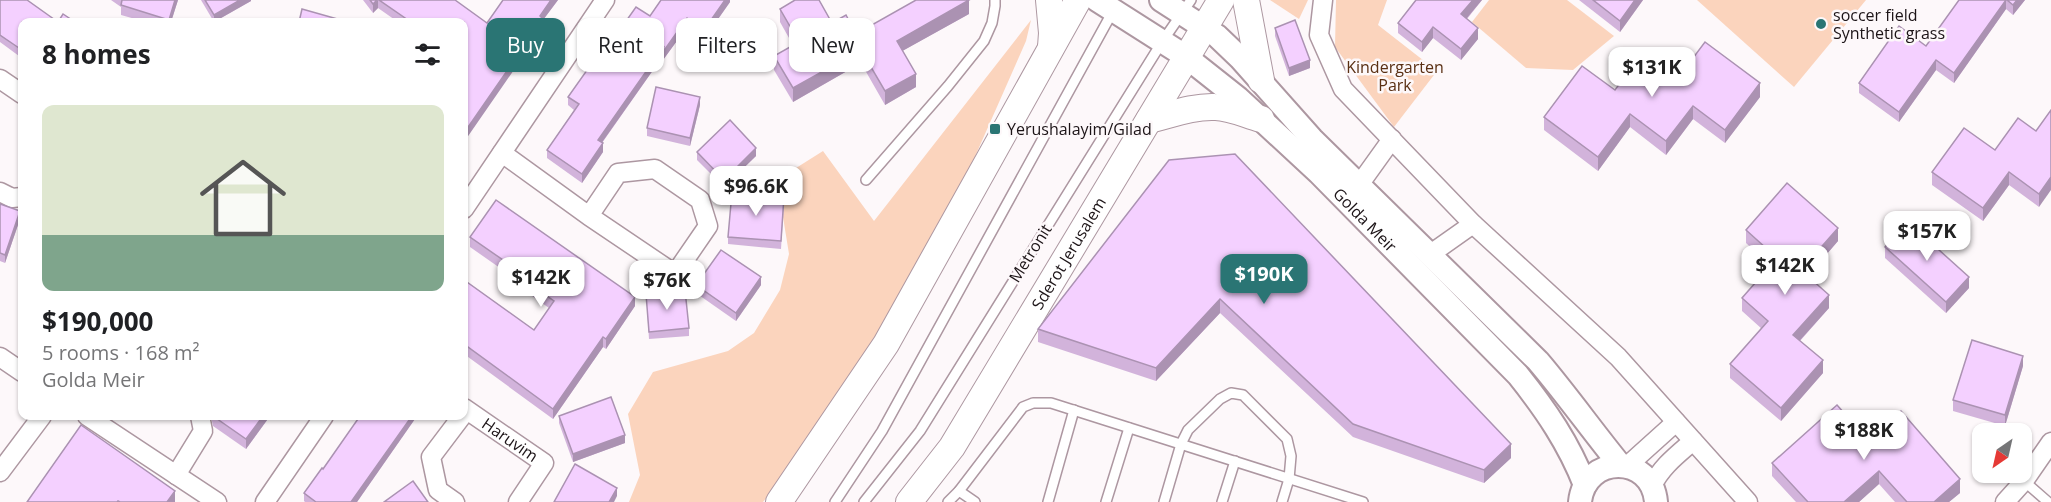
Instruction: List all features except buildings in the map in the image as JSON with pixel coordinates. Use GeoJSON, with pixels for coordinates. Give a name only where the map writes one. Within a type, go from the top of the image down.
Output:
{"type":"FeatureCollection","features":[{"type":"Feature","properties":{"kind":"main road"},"geometry":{"type":"LineString","coordinates":[[1049,0],[1052,33],[1050,51]]}},
{"type":"Feature","properties":{"kind":"main road"},"geometry":{"type":"LineString","coordinates":[[779,502],[886,344],[1077,0]]}},
{"type":"Feature","properties":{"kind":"main road","name":"Sderot Jerusalem"},"geometry":{"type":"LineString","coordinates":[[909,502],[952,447],[1149,120],[1185,56],[1221,0]]}},
{"type":"Feature","properties":{"kind":"main road"},"geometry":{"type":"LineString","coordinates":[[1246,0],[1261,80]]}},
{"type":"Feature","properties":{"kind":"main road"},"geometry":{"type":"LineString","coordinates":[[1149,120],[1191,109],[1213,107],[1261,119]]}},
{"type":"Feature","properties":{"kind":"street"},"geometry":{"type":"LineString","coordinates":[[468,203],[605,0]]}},
{"type":"Feature","properties":{"kind":"street","name":"Golda Meir"},"geometry":{"type":"LineString","coordinates":[[1161,0],[1186,7],[1204,27],[1240,58],[1306,132],[1538,361],[1600,442],[1624,466],[1644,476],[1657,497]]}},
{"type":"Feature","properties":{"kind":"street"},"geometry":{"type":"LineString","coordinates":[[1323,0],[1319,35],[1343,89],[1473,224],[1618,357],[1748,502]]}},
{"type":"Feature","properties":{"kind":"street","name":"Golda Meir"},"geometry":{"type":"LineString","coordinates":[[1109,4],[1185,56],[1261,119],[1319,173],[1518,375],[1551,417],[1567,445],[1582,494]]}},
{"type":"Feature","properties":{"kind":"street"},"geometry":{"type":"LineString","coordinates":[[0,80],[18,91]]}},
{"type":"Feature","properties":{"kind":"street"},"geometry":{"type":"LineString","coordinates":[[1359,185],[1392,139]]}},
{"type":"Feature","properties":{"kind":"street"},"geometry":{"type":"LineString","coordinates":[[501,153],[589,216],[675,274],[708,226],[700,200],[655,169],[618,173],[589,216]]}},
{"type":"Feature","properties":{"kind":"street"},"geometry":{"type":"LineString","coordinates":[[0,192],[12,198],[18,197]]}},
{"type":"Feature","properties":{"kind":"street"},"geometry":{"type":"LineString","coordinates":[[1429,255],[1473,224]]}},
{"type":"Feature","properties":{"kind":"street"},"geometry":{"type":"LineString","coordinates":[[0,357],[18,369]]}},
{"type":"Feature","properties":{"kind":"street","name":"Haruvim"},"geometry":{"type":"LineString","coordinates":[[468,415],[544,463],[518,502]]}},
{"type":"Feature","properties":{"kind":"street"},"geometry":{"type":"LineString","coordinates":[[0,472],[39,420]]}},
{"type":"Feature","properties":{"kind":"street"},"geometry":{"type":"LineString","coordinates":[[95,420],[217,502]]}},
{"type":"Feature","properties":{"kind":"street"},"geometry":{"type":"LineString","coordinates":[[176,475],[204,431],[201,420]]}},
{"type":"Feature","properties":{"kind":"street"},"geometry":{"type":"LineString","coordinates":[[265,502],[321,420]]}},
{"type":"Feature","properties":{"kind":"street","name":"Haruvim"},"geometry":{"type":"LineString","coordinates":[[455,502],[438,490],[431,457],[458,420]]}},
{"type":"Feature","properties":{"kind":"street"},"geometry":{"type":"LineString","coordinates":[[1582,494],[1598,471],[1624,466],[1676,422]]}},
{"type":"Feature","properties":{"kind":"street"},"geometry":{"type":"LineString","coordinates":[[1657,497],[1658,475],[1693,441]]}},
{"type":"Feature","properties":{"kind":"street"},"geometry":{"type":"LineString","coordinates":[[2032,469],[2051,442]]}},
{"type":"Feature","properties":{"kind":"street"},"geometry":{"type":"LineString","coordinates":[[2005,502],[2022,483]]}},
{"type":"Feature","properties":{"kind":"lane"},"geometry":{"type":"LineString","coordinates":[[866,180],[984,41],[992,23],[996,6],[994,0]]}},
{"type":"Feature","properties":{"kind":"lane"},"geometry":{"type":"LineString","coordinates":[[834,502],[882,431],[1109,4]]}},
{"type":"Feature","properties":{"kind":"lane","name":"Metronit"},"geometry":{"type":"LineString","coordinates":[[864,502],[920,431],[1186,7]]}},
{"type":"Feature","properties":{"kind":"lane"},"geometry":{"type":"LineString","coordinates":[[1164,502],[1181,444],[1188,430],[1220,399],[1231,393],[1243,395],[1287,439],[1291,456],[1289,478],[1282,502]]}},
{"type":"Feature","properties":{"kind":"lane"},"geometry":{"type":"LineString","coordinates":[[948,502],[959,491],[1023,407],[1033,403],[1051,403],[1289,478],[1347,500],[1363,502]]}},
{"type":"Feature","properties":{"kind":"lane"},"geometry":{"type":"LineString","coordinates":[[1048,502],[1074,410]]}},
{"type":"Feature","properties":{"kind":"lane"},"geometry":{"type":"LineString","coordinates":[[1106,502],[1129,428]]}},
{"type":"Feature","properties":{"kind":"lane"},"geometry":{"type":"LineString","coordinates":[[1222,502],[1235,461]]}},
{"type":"Feature","properties":{"kind":"lane"},"geometry":{"type":"LineString","coordinates":[[2026,483],[2048,502]]}},
{"type":"Feature","properties":{"kind":"lane"},"geometry":{"type":"LineString","coordinates":[[959,491],[975,502]]}},
{"type":"Feature","properties":{"kind":"green space"},"geometry":{"type":"Polygon","coordinates":[[[1270,0],[1308,0],[1299,19],[1270,0]]]}},
{"type":"Feature","properties":{"kind":"green space","name":"Kindergarten Park"},"geometry":{"type":"Polygon","coordinates":[[[1336,0],[1387,0],[1378,25],[1437,71],[1394,127],[1335,47],[1336,0]]]}},
{"type":"Feature","properties":{"kind":"green space","name":"Kindergarten Park"},"geometry":{"type":"Polygon","coordinates":[[[1489,0],[1567,0],[1614,36],[1573,70],[1526,68],[1472,22],[1489,0]]]}},
{"type":"Feature","properties":{"kind":"green space"},"geometry":{"type":"Polygon","coordinates":[[[1697,0],[1866,0],[1794,87],[1697,0]]]}},
{"type":"Feature","properties":{"kind":"green space"},"geometry":{"type":"Polygon","coordinates":[[[1031,20],[1026,41],[962,186],[874,348],[808,447],[763,502],[629,502],[640,475],[628,414],[653,372],[728,351],[754,333],[780,290],[789,254],[777,180],[823,151],[874,221],[1031,20]]]}},
{"type":"Feature","properties":{"kind":"place","name":"soccer field Synthetic grass"},"geometry":{"type":"Point","coordinates":[1821,24]}},
{"type":"Feature","properties":{"kind":"place","name":"Yerushalayim/Gilad"},"geometry":{"type":"Point","coordinates":[995,129]}}]}
